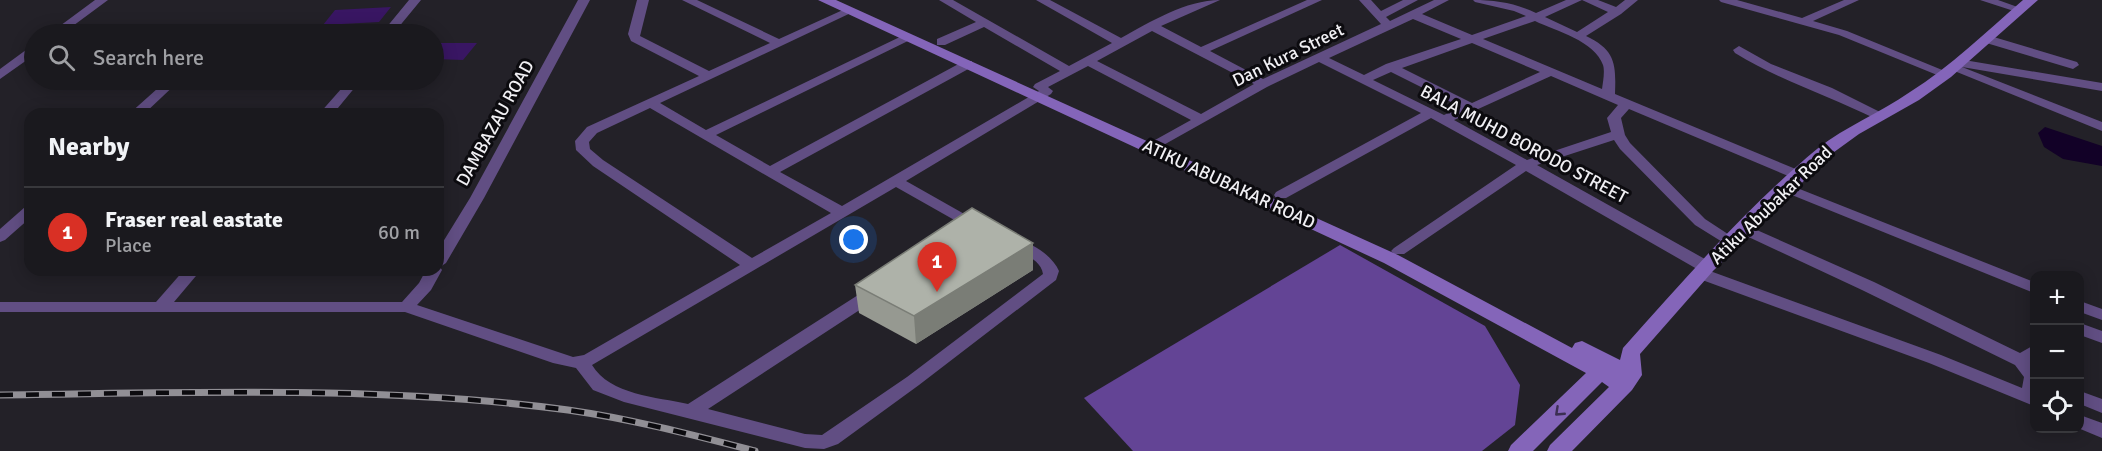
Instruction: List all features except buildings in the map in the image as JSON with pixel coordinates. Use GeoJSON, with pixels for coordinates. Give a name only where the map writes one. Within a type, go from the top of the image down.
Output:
{"type":"FeatureCollection","features":[{"type":"Feature","properties":{"kind":"street"},"geometry":{"type":"LineString","coordinates":[[69,24],[102,0]]}},
{"type":"Feature","properties":{"kind":"street"},"geometry":{"type":"LineString","coordinates":[[395,24],[415,0]]}},
{"type":"Feature","properties":{"kind":"street","name":"DAMBAZAU ROAD"},"geometry":{"type":"LineString","coordinates":[[444,253],[477,198],[584,0]]}},
{"type":"Feature","properties":{"kind":"street"},"geometry":{"type":"LineString","coordinates":[[643,0],[634,34],[635,38],[709,76]]}},
{"type":"Feature","properties":{"kind":"street"},"geometry":{"type":"LineString","coordinates":[[688,0],[779,43]]}},
{"type":"Feature","properties":{"kind":"street"},"geometry":{"type":"LineString","coordinates":[[945,0],[1070,70]]}},
{"type":"Feature","properties":{"kind":"street"},"geometry":{"type":"LineString","coordinates":[[1042,0],[1122,43]]}},
{"type":"Feature","properties":{"kind":"street"},"geometry":{"type":"LineString","coordinates":[[1201,51],[1316,0]]}},
{"type":"Feature","properties":{"kind":"street"},"geometry":{"type":"LineString","coordinates":[[1365,0],[1389,27]]}},
{"type":"Feature","properties":{"kind":"street"},"geometry":{"type":"LineString","coordinates":[[1379,16],[1412,0]]}},
{"type":"Feature","properties":{"kind":"street","name":"Dan Kura Street"},"geometry":{"type":"LineString","coordinates":[[1156,145],[1263,84],[1443,0]]}},
{"type":"Feature","properties":{"kind":"street"},"geometry":{"type":"LineString","coordinates":[[1479,0],[1515,8],[1578,36],[1596,47],[1610,66],[1608,97]]}},
{"type":"Feature","properties":{"kind":"street"},"geometry":{"type":"LineString","coordinates":[[1364,79],[1390,67],[1576,0]]}},
{"type":"Feature","properties":{"kind":"street"},"geometry":{"type":"LineString","coordinates":[[1588,0],[1617,12]]}},
{"type":"Feature","properties":{"kind":"street"},"geometry":{"type":"LineString","coordinates":[[1578,36],[1632,0]]}},
{"type":"Feature","properties":{"kind":"street"},"geometry":{"type":"LineString","coordinates":[[1725,0],[1804,21],[1952,68],[2102,127]]}},
{"type":"Feature","properties":{"kind":"street"},"geometry":{"type":"LineString","coordinates":[[1825,0],[1839,6]]}},
{"type":"Feature","properties":{"kind":"street"},"geometry":{"type":"LineString","coordinates":[[1804,21],[1853,0]]}},
{"type":"Feature","properties":{"kind":"street"},"geometry":{"type":"LineString","coordinates":[[1986,0],[2025,5]]}},
{"type":"Feature","properties":{"kind":"street"},"geometry":{"type":"LineString","coordinates":[[0,307],[406,307],[559,359],[581,362],[589,360],[750,264],[896,181],[1041,92],[1070,70],[1152,26],[1208,1]]}},
{"type":"Feature","properties":{"kind":"street"},"geometry":{"type":"LineString","coordinates":[[750,264],[609,171],[583,150],[582,141],[588,133],[779,43],[844,3],[941,42],[1041,92]]}},
{"type":"Feature","properties":{"kind":"street","name":"ATIKU ABUBAKAR ROAD"},"geometry":{"type":"LineString","coordinates":[[844,3],[908,37],[968,64],[1041,92],[1156,145],[1391,259],[1628,380]]}},
{"type":"Feature","properties":{"kind":"street","name":"Atiku Abubakar Road"},"geometry":{"type":"LineString","coordinates":[[1630,353],[1703,270],[1798,175],[1839,141],[1952,68],[2025,5]]}},
{"type":"Feature","properties":{"kind":"street"},"geometry":{"type":"LineString","coordinates":[[1414,15],[1798,175]]}},
{"type":"Feature","properties":{"kind":"street"},"geometry":{"type":"LineString","coordinates":[[941,42],[986,22]]}},
{"type":"Feature","properties":{"kind":"street"},"geometry":{"type":"LineString","coordinates":[[1152,26],[1263,84]]}},
{"type":"Feature","properties":{"kind":"street"},"geometry":{"type":"LineString","coordinates":[[706,135],[908,37]]}},
{"type":"Feature","properties":{"kind":"street"},"geometry":{"type":"LineString","coordinates":[[1987,39],[2073,64]]}},
{"type":"Feature","properties":{"kind":"street"},"geometry":{"type":"LineString","coordinates":[[1739,50],[1767,67],[1828,91],[1881,116]]}},
{"type":"Feature","properties":{"kind":"street"},"geometry":{"type":"LineString","coordinates":[[0,75],[24,57]]}},
{"type":"Feature","properties":{"kind":"street","name":"BALA MUHD BORODO STREET"},"geometry":{"type":"LineString","coordinates":[[1322,58],[1431,113],[1610,210],[1703,270],[1935,359],[2030,398]]}},
{"type":"Feature","properties":{"kind":"street"},"geometry":{"type":"LineString","coordinates":[[1088,61],[1200,119]]}},
{"type":"Feature","properties":{"kind":"street"},"geometry":{"type":"LineString","coordinates":[[769,172],[968,64]]}},
{"type":"Feature","properties":{"kind":"street"},"geometry":{"type":"LineString","coordinates":[[1390,67],[1473,108]]}},
{"type":"Feature","properties":{"kind":"street"},"geometry":{"type":"LineString","coordinates":[[1952,68],[2102,87]]}},
{"type":"Feature","properties":{"kind":"street"},"geometry":{"type":"LineString","coordinates":[[1444,120],[1550,72]]}},
{"type":"Feature","properties":{"kind":"street"},"geometry":{"type":"LineString","coordinates":[[143,108],[163,90]]}},
{"type":"Feature","properties":{"kind":"street"},"geometry":{"type":"LineString","coordinates":[[331,108],[346,90]]}},
{"type":"Feature","properties":{"kind":"street"},"geometry":{"type":"LineString","coordinates":[[651,103],[842,212]]}},
{"type":"Feature","properties":{"kind":"street"},"geometry":{"type":"LineString","coordinates":[[1628,105],[1620,109],[1614,118],[1618,135],[1625,146],[1700,222],[1732,243]]}},
{"type":"Feature","properties":{"kind":"street"},"geometry":{"type":"LineString","coordinates":[[1281,195],[1431,113]]}},
{"type":"Feature","properties":{"kind":"street"},"geometry":{"type":"LineString","coordinates":[[1399,251],[1525,165],[1599,139],[1618,135]]}},
{"type":"Feature","properties":{"kind":"street"},"geometry":{"type":"LineString","coordinates":[[1156,145],[1281,195],[1399,251],[1604,368]]}},
{"type":"Feature","properties":{"kind":"street"},"geometry":{"type":"LineString","coordinates":[[581,362],[599,386],[630,397],[805,441],[824,442],[831,439],[913,381],[1050,276],[1050,265],[1040,256],[974,225],[896,181]]}},
{"type":"Feature","properties":{"kind":"street"},"geometry":{"type":"LineString","coordinates":[[1787,188],[2030,286]]}},
{"type":"Feature","properties":{"kind":"street"},"geometry":{"type":"LineString","coordinates":[[0,237],[24,215]]}},
{"type":"Feature","properties":{"kind":"street"},"geometry":{"type":"LineString","coordinates":[[958,236],[974,225]]}},
{"type":"Feature","properties":{"kind":"street"},"geometry":{"type":"LineString","coordinates":[[1745,230],[2027,356]]}},
{"type":"Feature","properties":{"kind":"street"},"geometry":{"type":"LineString","coordinates":[[160,307],[188,276]]}},
{"type":"Feature","properties":{"kind":"street"},"geometry":{"type":"LineString","coordinates":[[406,307],[425,286],[431,276]]}},
{"type":"Feature","properties":{"kind":"street"},"geometry":{"type":"LineString","coordinates":[[691,411],[885,285]]}},
{"type":"Feature","properties":{"kind":"street"},"geometry":{"type":"LineString","coordinates":[[2084,308],[2102,315]]}},
{"type":"Feature","properties":{"kind":"street"},"geometry":{"type":"LineString","coordinates":[[2084,327],[2102,325]]}},
{"type":"Feature","properties":{"kind":"street"},"geometry":{"type":"LineString","coordinates":[[2084,330],[2102,337]]}},
{"type":"Feature","properties":{"kind":"street"},"geometry":{"type":"LineString","coordinates":[[1518,451],[1604,368],[1630,353]]}},
{"type":"Feature","properties":{"kind":"street"},"geometry":{"type":"LineString","coordinates":[[1558,451],[1628,380],[1630,353]]}},
{"type":"Feature","properties":{"kind":"street"},"geometry":{"type":"LineString","coordinates":[[2084,399],[2102,406]]}},
{"type":"Feature","properties":{"kind":"street"},"geometry":{"type":"LineString","coordinates":[[2084,424],[2102,431]]}},
{"type":"Feature","properties":{"kind":"shaded area"},"geometry":{"type":"Polygon","coordinates":[[[391,7],[379,22],[324,24],[335,10],[391,7]]]}},
{"type":"Feature","properties":{"kind":"shaded area"},"geometry":{"type":"Polygon","coordinates":[[[444,43],[477,43],[463,60],[444,59],[444,43]]]}},
{"type":"Feature","properties":{"kind":"shaded area"},"geometry":{"type":"Polygon","coordinates":[[[2045,127],[2102,146],[2102,166],[2063,159],[2044,147],[2038,133],[2045,127]]]}},
{"type":"Feature","properties":{"kind":"shaded area"},"geometry":{"type":"Polygon","coordinates":[[[1340,245],[1485,326],[1520,385],[1515,425],[1482,451],[1133,451],[1084,398],[1340,245]]]}},
{"type":"Feature","properties":{"kind":"railway"},"geometry":{"type":"LineString","coordinates":[[0,395],[284,392],[497,402],[616,418],[755,451]]}},
{"type":"Feature","properties":{"kind":"place","name":"Fraser real eastate"},"geometry":{"type":"Point","coordinates":[937,292]}}]}
